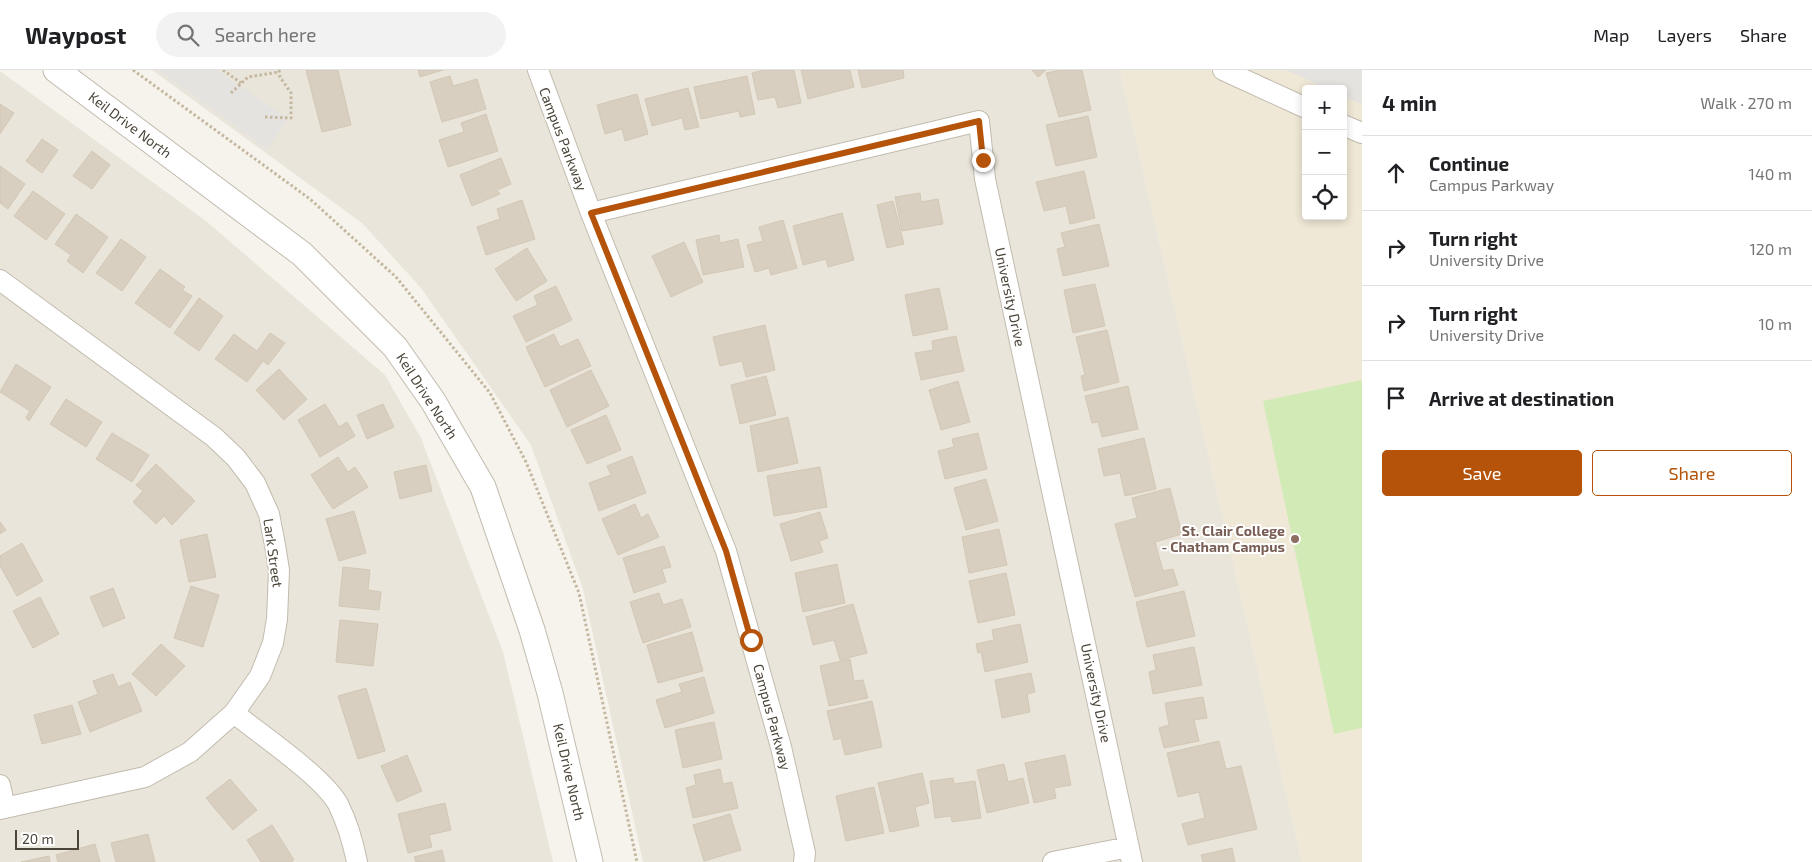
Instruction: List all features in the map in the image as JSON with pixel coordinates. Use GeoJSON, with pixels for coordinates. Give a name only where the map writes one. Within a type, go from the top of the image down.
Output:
{"type":"FeatureCollection","features":[{"type":"Feature","properties":{"kind":"street","name":"Keil Drive North"},"geometry":{"type":"LineString","coordinates":[[56,70],[302,254],[395,347],[433,401],[484,487],[529,621],[550,693],[590,862]]}},
{"type":"Feature","properties":{"kind":"street","name":"Campus Parkway"},"geometry":{"type":"LineString","coordinates":[[538,70],[591,213],[726,551],[782,747],[804,852],[804,862]]}},
{"type":"Feature","properties":{"kind":"street"},"geometry":{"type":"LineString","coordinates":[[1222,70],[1302,106]]}},
{"type":"Feature","properties":{"kind":"street","name":"University Drive"},"geometry":{"type":"LineString","coordinates":[[591,213],[979,121],[985,179],[1131,855]]}},
{"type":"Feature","properties":{"kind":"street"},"geometry":{"type":"LineString","coordinates":[[1347,127],[1362,133]]}},
{"type":"Feature","properties":{"kind":"street","name":"Lark Street"},"geometry":{"type":"LineString","coordinates":[[0,280],[214,437],[236,458],[255,483],[269,514],[279,570],[278,611],[273,643],[260,676],[234,714],[190,752],[145,777],[2,809]]}},
{"type":"Feature","properties":{"kind":"street"},"geometry":{"type":"LineString","coordinates":[[234,714],[314,777],[337,803],[352,839],[357,862]]}},
{"type":"Feature","properties":{"kind":"street"},"geometry":{"type":"LineString","coordinates":[[0,785],[2,809]]}},
{"type":"Feature","properties":{"kind":"street"},"geometry":{"type":"LineString","coordinates":[[1053,862],[1131,855]]}},
{"type":"Feature","properties":{"kind":"path"},"geometry":{"type":"LineString","coordinates":[[223,70],[241,84]]}},
{"type":"Feature","properties":{"kind":"path"},"geometry":{"type":"LineString","coordinates":[[231,93],[248,77],[279,71],[290,94],[291,118],[265,117]]}},
{"type":"Feature","properties":{"kind":"shaded area"},"geometry":{"type":"Polygon","coordinates":[[[152,70],[1120,70],[1302,862],[643,862],[583,589],[531,445],[421,288],[362,223],[152,70]]]}},
{"type":"Feature","properties":{"kind":"shaded area"},"geometry":{"type":"Polygon","coordinates":[[[158,70],[217,70],[288,119],[267,149],[158,70]]]}},
{"type":"Feature","properties":{"kind":"shaded area","name":"St. Clair College - Chatham Campus"},"geometry":{"type":"Polygon","coordinates":[[[1120,70],[1362,70],[1362,862],[1302,862],[1120,70]]]}},
{"type":"Feature","properties":{"kind":"shaded area"},"geometry":{"type":"Polygon","coordinates":[[[1286,70],[1362,70],[1362,104],[1347,98],[1347,85],[1319,85],[1286,70]]]}},
{"type":"Feature","properties":{"kind":"shaded area"},"geometry":{"type":"Polygon","coordinates":[[[0,71],[206,221],[385,375],[421,438],[503,652],[553,862],[0,862],[0,71]]]}},
{"type":"Feature","properties":{"kind":"green space"},"geometry":{"type":"Polygon","coordinates":[[[1362,380],[1362,728],[1334,734],[1263,401],[1362,380]]]}},
{"type":"Feature","properties":{"kind":"building"},"geometry":{"type":"Polygon","coordinates":[[[306,70],[338,70],[351,125],[322,132],[306,70]]]}},
{"type":"Feature","properties":{"kind":"building"},"geometry":{"type":"Polygon","coordinates":[[[418,70],[443,70],[420,77],[418,70]]]}},
{"type":"Feature","properties":{"kind":"building"},"geometry":{"type":"Polygon","coordinates":[[[764,70],[794,70],[801,103],[778,108],[775,97],[758,100],[752,73],[764,70]]]}},
{"type":"Feature","properties":{"kind":"building"},"geometry":{"type":"Polygon","coordinates":[[[801,70],[850,70],[854,87],[808,99],[801,70]]]}},
{"type":"Feature","properties":{"kind":"building"},"geometry":{"type":"Polygon","coordinates":[[[858,70],[903,70],[904,78],[862,88],[858,70]]]}},
{"type":"Feature","properties":{"kind":"building"},"geometry":{"type":"Polygon","coordinates":[[[1032,70],[1046,70],[1038,77],[1032,70]]]}},
{"type":"Feature","properties":{"kind":"building"},"geometry":{"type":"Polygon","coordinates":[[[1061,70],[1082,70],[1091,110],[1059,117],[1046,73],[1061,70]]]}},
{"type":"Feature","properties":{"kind":"building"},"geometry":{"type":"Polygon","coordinates":[[[450,76],[453,86],[477,79],[486,109],[442,122],[430,82],[450,76]]]}},
{"type":"Feature","properties":{"kind":"building"},"geometry":{"type":"Polygon","coordinates":[[[747,76],[755,114],[740,117],[739,111],[701,119],[694,87],[747,76]]]}},
{"type":"Feature","properties":{"kind":"building"},"geometry":{"type":"Polygon","coordinates":[[[688,88],[699,127],[685,130],[682,118],[652,126],[645,99],[688,88]]]}},
{"type":"Feature","properties":{"kind":"building"},"geometry":{"type":"Polygon","coordinates":[[[637,94],[648,134],[625,141],[622,129],[605,134],[597,105],[637,94]]]}},
{"type":"Feature","properties":{"kind":"building"},"geometry":{"type":"Polygon","coordinates":[[[0,104],[14,113],[0,134],[0,104]]]}},
{"type":"Feature","properties":{"kind":"building"},"geometry":{"type":"Polygon","coordinates":[[[486,114],[498,151],[448,167],[439,140],[464,132],[461,123],[486,114]]]}},
{"type":"Feature","properties":{"kind":"building"},"geometry":{"type":"Polygon","coordinates":[[[1088,116],[1097,157],[1056,166],[1046,125],[1088,116]]]}},
{"type":"Feature","properties":{"kind":"building"},"geometry":{"type":"Polygon","coordinates":[[[42,139],[58,150],[42,173],[26,161],[42,139]]]}},
{"type":"Feature","properties":{"kind":"building"},"geometry":{"type":"Polygon","coordinates":[[[92,151],[110,165],[92,189],[73,176],[92,151]]]}},
{"type":"Feature","properties":{"kind":"building"},"geometry":{"type":"Polygon","coordinates":[[[501,158],[511,184],[497,190],[500,194],[472,206],[460,175],[501,158]]]}},
{"type":"Feature","properties":{"kind":"building"},"geometry":{"type":"Polygon","coordinates":[[[0,166],[25,184],[8,209],[0,203],[0,166]]]}},
{"type":"Feature","properties":{"kind":"building"},"geometry":{"type":"Polygon","coordinates":[[[1084,171],[1095,218],[1070,224],[1066,206],[1044,211],[1036,182],[1084,171]]]}},
{"type":"Feature","properties":{"kind":"building"},"geometry":{"type":"Polygon","coordinates":[[[33,191],[65,214],[46,240],[14,216],[33,191]]]}},
{"type":"Feature","properties":{"kind":"building"},"geometry":{"type":"Polygon","coordinates":[[[920,193],[921,202],[938,199],[943,224],[902,231],[895,197],[920,193]]]}},
{"type":"Feature","properties":{"kind":"building"},"geometry":{"type":"Polygon","coordinates":[[[522,200],[535,239],[486,255],[477,227],[500,219],[497,209],[522,200]]]}},
{"type":"Feature","properties":{"kind":"building"},"geometry":{"type":"Polygon","coordinates":[[[893,201],[904,244],[887,248],[877,205],[893,201]]]}},
{"type":"Feature","properties":{"kind":"building"},"geometry":{"type":"Polygon","coordinates":[[[842,213],[854,260],[828,267],[826,259],[803,265],[793,226],[842,213]]]}},
{"type":"Feature","properties":{"kind":"building"},"geometry":{"type":"Polygon","coordinates":[[[76,214],[108,237],[83,273],[67,261],[71,255],[55,244],[76,214]]]}},
{"type":"Feature","properties":{"kind":"building"},"geometry":{"type":"Polygon","coordinates":[[[783,220],[797,268],[771,275],[769,268],[755,272],[747,245],[763,241],[759,227],[783,220]]]}},
{"type":"Feature","properties":{"kind":"building"},"geometry":{"type":"Polygon","coordinates":[[[1099,224],[1109,266],[1063,276],[1057,249],[1065,247],[1061,233],[1099,224]]]}},
{"type":"Feature","properties":{"kind":"building"},"geometry":{"type":"Polygon","coordinates":[[[719,235],[720,243],[738,239],[744,267],[703,275],[696,240],[719,235]]]}},
{"type":"Feature","properties":{"kind":"building"},"geometry":{"type":"Polygon","coordinates":[[[121,239],[146,257],[122,291],[96,273],[121,239]]]}},
{"type":"Feature","properties":{"kind":"building"},"geometry":{"type":"Polygon","coordinates":[[[684,242],[703,282],[671,297],[652,256],[684,242]]]}},
{"type":"Feature","properties":{"kind":"building"},"geometry":{"type":"Polygon","coordinates":[[[527,248],[547,281],[516,301],[495,269],[527,248]]]}},
{"type":"Feature","properties":{"kind":"building"},"geometry":{"type":"Polygon","coordinates":[[[160,269],[185,287],[182,290],[192,296],[170,328],[135,303],[160,269]]]}},
{"type":"Feature","properties":{"kind":"building"},"geometry":{"type":"Polygon","coordinates":[[[1095,284],[1105,326],[1073,333],[1064,290],[1095,284]]]}},
{"type":"Feature","properties":{"kind":"building"},"geometry":{"type":"Polygon","coordinates":[[[556,286],[572,320],[526,342],[513,316],[538,305],[534,296],[556,286]]]}},
{"type":"Feature","properties":{"kind":"building"},"geometry":{"type":"Polygon","coordinates":[[[939,288],[948,329],[913,336],[905,295],[939,288]]]}},
{"type":"Feature","properties":{"kind":"building"},"geometry":{"type":"Polygon","coordinates":[[[199,298],[223,316],[199,351],[174,333],[199,298]]]}},
{"type":"Feature","properties":{"kind":"building"},"geometry":{"type":"Polygon","coordinates":[[[765,325],[775,370],[746,377],[742,361],[720,366],[713,337],[765,325]]]}},
{"type":"Feature","properties":{"kind":"building"},"geometry":{"type":"Polygon","coordinates":[[[1107,330],[1119,382],[1084,391],[1081,376],[1085,375],[1076,337],[1107,330]]]}},
{"type":"Feature","properties":{"kind":"building"},"geometry":{"type":"Polygon","coordinates":[[[270,333],[285,343],[268,365],[263,361],[247,382],[215,359],[234,334],[257,351],[270,333]]]}},
{"type":"Feature","properties":{"kind":"building"},"geometry":{"type":"Polygon","coordinates":[[[554,334],[560,347],[578,339],[591,366],[545,387],[526,347],[554,334]]]}},
{"type":"Feature","properties":{"kind":"building"},"geometry":{"type":"Polygon","coordinates":[[[956,336],[964,371],[921,380],[915,353],[933,350],[932,341],[956,336]]]}},
{"type":"Feature","properties":{"kind":"building"},"geometry":{"type":"Polygon","coordinates":[[[16,364],[51,387],[29,421],[26,418],[30,411],[0,392],[16,364]]]}},
{"type":"Feature","properties":{"kind":"building"},"geometry":{"type":"Polygon","coordinates":[[[279,369],[307,399],[284,420],[256,390],[279,369]]]}},
{"type":"Feature","properties":{"kind":"building"},"geometry":{"type":"Polygon","coordinates":[[[591,370],[609,406],[567,427],[550,390],[591,370]]]}},
{"type":"Feature","properties":{"kind":"building"},"geometry":{"type":"Polygon","coordinates":[[[766,376],[776,415],[740,424],[731,385],[766,376]]]}},
{"type":"Feature","properties":{"kind":"building"},"geometry":{"type":"Polygon","coordinates":[[[958,381],[970,422],[941,430],[929,390],[958,381]]]}},
{"type":"Feature","properties":{"kind":"building"},"geometry":{"type":"Polygon","coordinates":[[[1128,386],[1138,429],[1102,437],[1098,422],[1092,423],[1085,396],[1128,386]]]}},
{"type":"Feature","properties":{"kind":"building"},"geometry":{"type":"Polygon","coordinates":[[[66,399],[102,422],[86,447],[50,424],[66,399]]]}},
{"type":"Feature","properties":{"kind":"building"},"geometry":{"type":"Polygon","coordinates":[[[325,404],[339,427],[347,422],[355,436],[320,457],[298,420],[325,404]]]}},
{"type":"Feature","properties":{"kind":"building"},"geometry":{"type":"Polygon","coordinates":[[[383,404],[394,427],[367,439],[357,415],[383,404]]]}},
{"type":"Feature","properties":{"kind":"building"},"geometry":{"type":"Polygon","coordinates":[[[606,415],[621,450],[587,464],[571,430],[606,415]]]}},
{"type":"Feature","properties":{"kind":"building"},"geometry":{"type":"Polygon","coordinates":[[[788,417],[798,463],[758,472],[750,426],[788,417]]]}},
{"type":"Feature","properties":{"kind":"building"},"geometry":{"type":"Polygon","coordinates":[[[112,433],[149,455],[132,482],[96,459],[112,433]]]}},
{"type":"Feature","properties":{"kind":"building"},"geometry":{"type":"Polygon","coordinates":[[[978,433],[987,469],[945,479],[938,451],[954,447],[952,439],[978,433]]]}},
{"type":"Feature","properties":{"kind":"building"},"geometry":{"type":"Polygon","coordinates":[[[1144,438],[1156,489],[1125,496],[1120,473],[1104,476],[1098,449],[1144,438]]]}},
{"type":"Feature","properties":{"kind":"building"},"geometry":{"type":"Polygon","coordinates":[[[632,456],[646,493],[599,511],[589,483],[611,475],[607,466],[632,456]]]}},
{"type":"Feature","properties":{"kind":"building"},"geometry":{"type":"Polygon","coordinates":[[[338,457],[348,472],[355,467],[368,487],[333,509],[311,475],[338,457]]]}},
{"type":"Feature","properties":{"kind":"building"},"geometry":{"type":"Polygon","coordinates":[[[156,464],[195,501],[172,525],[164,516],[156,524],[133,502],[143,491],[136,485],[156,464]]]}},
{"type":"Feature","properties":{"kind":"building"},"geometry":{"type":"Polygon","coordinates":[[[426,465],[432,491],[400,499],[394,472],[426,465]]]}},
{"type":"Feature","properties":{"kind":"building"},"geometry":{"type":"Polygon","coordinates":[[[820,467],[827,507],[774,516],[767,476],[820,467]]]}},
{"type":"Feature","properties":{"kind":"building"},"geometry":{"type":"Polygon","coordinates":[[[986,479],[998,521],[966,530],[954,488],[986,479]]]}},
{"type":"Feature","properties":{"kind":"building"},"geometry":{"type":"Polygon","coordinates":[[[1170,488],[1182,534],[1155,542],[1163,571],[1173,569],[1178,585],[1135,597],[1115,524],[1137,518],[1132,498],[1170,488]]]}},
{"type":"Feature","properties":{"kind":"building"},"geometry":{"type":"Polygon","coordinates":[[[635,504],[641,518],[648,514],[659,537],[618,555],[602,519],[635,504]]]}},
{"type":"Feature","properties":{"kind":"building"},"geometry":{"type":"Polygon","coordinates":[[[354,511],[366,553],[339,561],[326,519],[354,511]]]}},
{"type":"Feature","properties":{"kind":"building"},"geometry":{"type":"Polygon","coordinates":[[[820,512],[828,538],[819,541],[823,552],[791,561],[780,524],[820,512]]]}},
{"type":"Feature","properties":{"kind":"building"},"geometry":{"type":"Polygon","coordinates":[[[0,522],[6,530],[0,534],[0,522]]]}},
{"type":"Feature","properties":{"kind":"building"},"geometry":{"type":"Polygon","coordinates":[[[999,529],[1007,565],[969,573],[962,537],[999,529]]]}},
{"type":"Feature","properties":{"kind":"building"},"geometry":{"type":"Polygon","coordinates":[[[207,534],[216,577],[189,582],[180,540],[207,534]]]}},
{"type":"Feature","properties":{"kind":"building"},"geometry":{"type":"Polygon","coordinates":[[[22,543],[43,581],[17,596],[0,566],[0,556],[22,543]]]}},
{"type":"Feature","properties":{"kind":"building"},"geometry":{"type":"Polygon","coordinates":[[[664,546],[671,567],[662,569],[666,582],[634,593],[623,558],[664,546]]]}},
{"type":"Feature","properties":{"kind":"building"},"geometry":{"type":"Polygon","coordinates":[[[837,564],[845,603],[803,612],[795,573],[837,564]]]}},
{"type":"Feature","properties":{"kind":"building"},"geometry":{"type":"Polygon","coordinates":[[[343,567],[370,570],[368,590],[381,592],[379,610],[339,606],[343,567]]]}},
{"type":"Feature","properties":{"kind":"building"},"geometry":{"type":"Polygon","coordinates":[[[1006,573],[1015,615],[978,623],[969,581],[1006,573]]]}},
{"type":"Feature","properties":{"kind":"building"},"geometry":{"type":"Polygon","coordinates":[[[191,586],[219,595],[203,647],[174,638],[191,586]]]}},
{"type":"Feature","properties":{"kind":"building"},"geometry":{"type":"Polygon","coordinates":[[[113,588],[125,618],[103,627],[90,597],[113,588]]]}},
{"type":"Feature","properties":{"kind":"building"},"geometry":{"type":"Polygon","coordinates":[[[1184,591],[1195,636],[1147,647],[1136,602],[1184,591]]]}},
{"type":"Feature","properties":{"kind":"building"},"geometry":{"type":"Polygon","coordinates":[[[659,593],[663,605],[682,599],[691,627],[643,643],[630,602],[659,593]]]}},
{"type":"Feature","properties":{"kind":"building"},"geometry":{"type":"Polygon","coordinates":[[[40,597],[59,634],[33,648],[13,611],[40,597]]]}},
{"type":"Feature","properties":{"kind":"building"},"geometry":{"type":"Polygon","coordinates":[[[853,604],[867,653],[840,660],[834,640],[813,645],[806,617],[853,604]]]}},
{"type":"Feature","properties":{"kind":"building"},"geometry":{"type":"Polygon","coordinates":[[[340,620],[378,624],[373,666],[336,662],[340,620]]]}},
{"type":"Feature","properties":{"kind":"building"},"geometry":{"type":"Polygon","coordinates":[[[1020,624],[1028,662],[985,672],[981,652],[978,653],[976,644],[994,640],[992,630],[1020,624]]]}},
{"type":"Feature","properties":{"kind":"building"},"geometry":{"type":"Polygon","coordinates":[[[692,632],[703,671],[658,683],[647,645],[692,632]]]}},
{"type":"Feature","properties":{"kind":"building"},"geometry":{"type":"Polygon","coordinates":[[[161,644],[185,666],[156,696],[132,674],[161,644]]]}},
{"type":"Feature","properties":{"kind":"building"},"geometry":{"type":"Polygon","coordinates":[[[1194,647],[1202,685],[1153,694],[1149,672],[1156,670],[1153,655],[1194,647]]]}},
{"type":"Feature","properties":{"kind":"building"},"geometry":{"type":"Polygon","coordinates":[[[850,659],[854,681],[863,680],[868,698],[829,706],[820,666],[850,659]]]}},
{"type":"Feature","properties":{"kind":"building"},"geometry":{"type":"Polygon","coordinates":[[[1031,673],[1035,692],[1027,694],[1030,712],[1002,718],[995,680],[1031,673]]]}},
{"type":"Feature","properties":{"kind":"building"},"geometry":{"type":"Polygon","coordinates":[[[113,674],[118,687],[130,682],[142,711],[90,732],[78,702],[98,694],[93,681],[113,674]]]}},
{"type":"Feature","properties":{"kind":"building"},"geometry":{"type":"Polygon","coordinates":[[[704,677],[714,713],[665,728],[656,700],[682,692],[679,684],[704,677]]]}},
{"type":"Feature","properties":{"kind":"building"},"geometry":{"type":"Polygon","coordinates":[[[366,688],[385,751],[358,759],[338,696],[366,688]]]}},
{"type":"Feature","properties":{"kind":"building"},"geometry":{"type":"Polygon","coordinates":[[[1203,697],[1207,718],[1194,720],[1199,741],[1164,748],[1159,728],[1169,725],[1165,703],[1203,697]]]}},
{"type":"Feature","properties":{"kind":"building"},"geometry":{"type":"Polygon","coordinates":[[[872,701],[882,747],[845,755],[841,738],[834,740],[827,711],[872,701]]]}},
{"type":"Feature","properties":{"kind":"building"},"geometry":{"type":"Polygon","coordinates":[[[72,705],[81,734],[42,744],[34,715],[72,705]]]}},
{"type":"Feature","properties":{"kind":"building"},"geometry":{"type":"Polygon","coordinates":[[[714,722],[722,759],[683,768],[675,730],[714,722]]]}},
{"type":"Feature","properties":{"kind":"building"},"geometry":{"type":"Polygon","coordinates":[[[1219,741],[1226,769],[1241,766],[1257,829],[1188,845],[1182,824],[1205,818],[1199,792],[1178,797],[1167,753],[1219,741]]]}},
{"type":"Feature","properties":{"kind":"building"},"geometry":{"type":"Polygon","coordinates":[[[407,755],[422,791],[397,802],[381,766],[407,755]]]}},
{"type":"Feature","properties":{"kind":"building"},"geometry":{"type":"Polygon","coordinates":[[[1065,755],[1071,785],[1054,788],[1056,798],[1034,803],[1025,763],[1065,755]]]}},
{"type":"Feature","properties":{"kind":"building"},"geometry":{"type":"Polygon","coordinates":[[[1004,764],[1008,782],[1023,778],[1029,803],[987,813],[977,770],[1004,764]]]}},
{"type":"Feature","properties":{"kind":"building"},"geometry":{"type":"Polygon","coordinates":[[[720,769],[723,784],[732,782],[738,808],[693,818],[686,788],[696,785],[694,775],[720,769]]]}},
{"type":"Feature","properties":{"kind":"building"},"geometry":{"type":"Polygon","coordinates":[[[922,773],[929,803],[915,807],[919,826],[890,832],[878,783],[922,773]]]}},
{"type":"Feature","properties":{"kind":"building"},"geometry":{"type":"Polygon","coordinates":[[[953,778],[954,784],[975,781],[981,818],[952,822],[951,816],[935,818],[930,781],[953,778]]]}},
{"type":"Feature","properties":{"kind":"building"},"geometry":{"type":"Polygon","coordinates":[[[230,779],[257,810],[233,830],[206,798],[230,779]]]}},
{"type":"Feature","properties":{"kind":"building"},"geometry":{"type":"Polygon","coordinates":[[[874,787],[884,833],[846,841],[836,796],[874,787]]]}},
{"type":"Feature","properties":{"kind":"building"},"geometry":{"type":"Polygon","coordinates":[[[445,803],[451,830],[429,835],[432,847],[408,853],[398,814],[445,803]]]}},
{"type":"Feature","properties":{"kind":"building"},"geometry":{"type":"Polygon","coordinates":[[[730,814],[741,850],[704,861],[693,825],[730,814]]]}},
{"type":"Feature","properties":{"kind":"building"},"geometry":{"type":"Polygon","coordinates":[[[272,825],[294,860],[291,862],[261,862],[247,840],[272,825]]]}},
{"type":"Feature","properties":{"kind":"building"},"geometry":{"type":"Polygon","coordinates":[[[148,834],[155,862],[116,862],[111,843],[148,834]]]}},
{"type":"Feature","properties":{"kind":"building"},"geometry":{"type":"Polygon","coordinates":[[[95,844],[100,862],[58,862],[56,855],[95,844]]]}},
{"type":"Feature","properties":{"kind":"building"},"geometry":{"type":"Polygon","coordinates":[[[1232,848],[1235,862],[1203,862],[1201,855],[1232,848]]]}},
{"type":"Feature","properties":{"kind":"building"},"geometry":{"type":"Polygon","coordinates":[[[442,850],[445,862],[416,862],[414,857],[442,850]]]}},
{"type":"Feature","properties":{"kind":"building"},"geometry":{"type":"Polygon","coordinates":[[[49,856],[50,862],[21,862],[49,856]]]}},
{"type":"Feature","properties":{"kind":"place","name":"St. Clair College - Chatham Campus"},"geometry":{"type":"Point","coordinates":[1295,539]}},
{"type":"Feature","properties":{"kind":"route"},"geometry":{"type":"LineString","coordinates":[[751,640],[726,551],[591,213],[622,204],[979,121],[983,160]]}}]}
